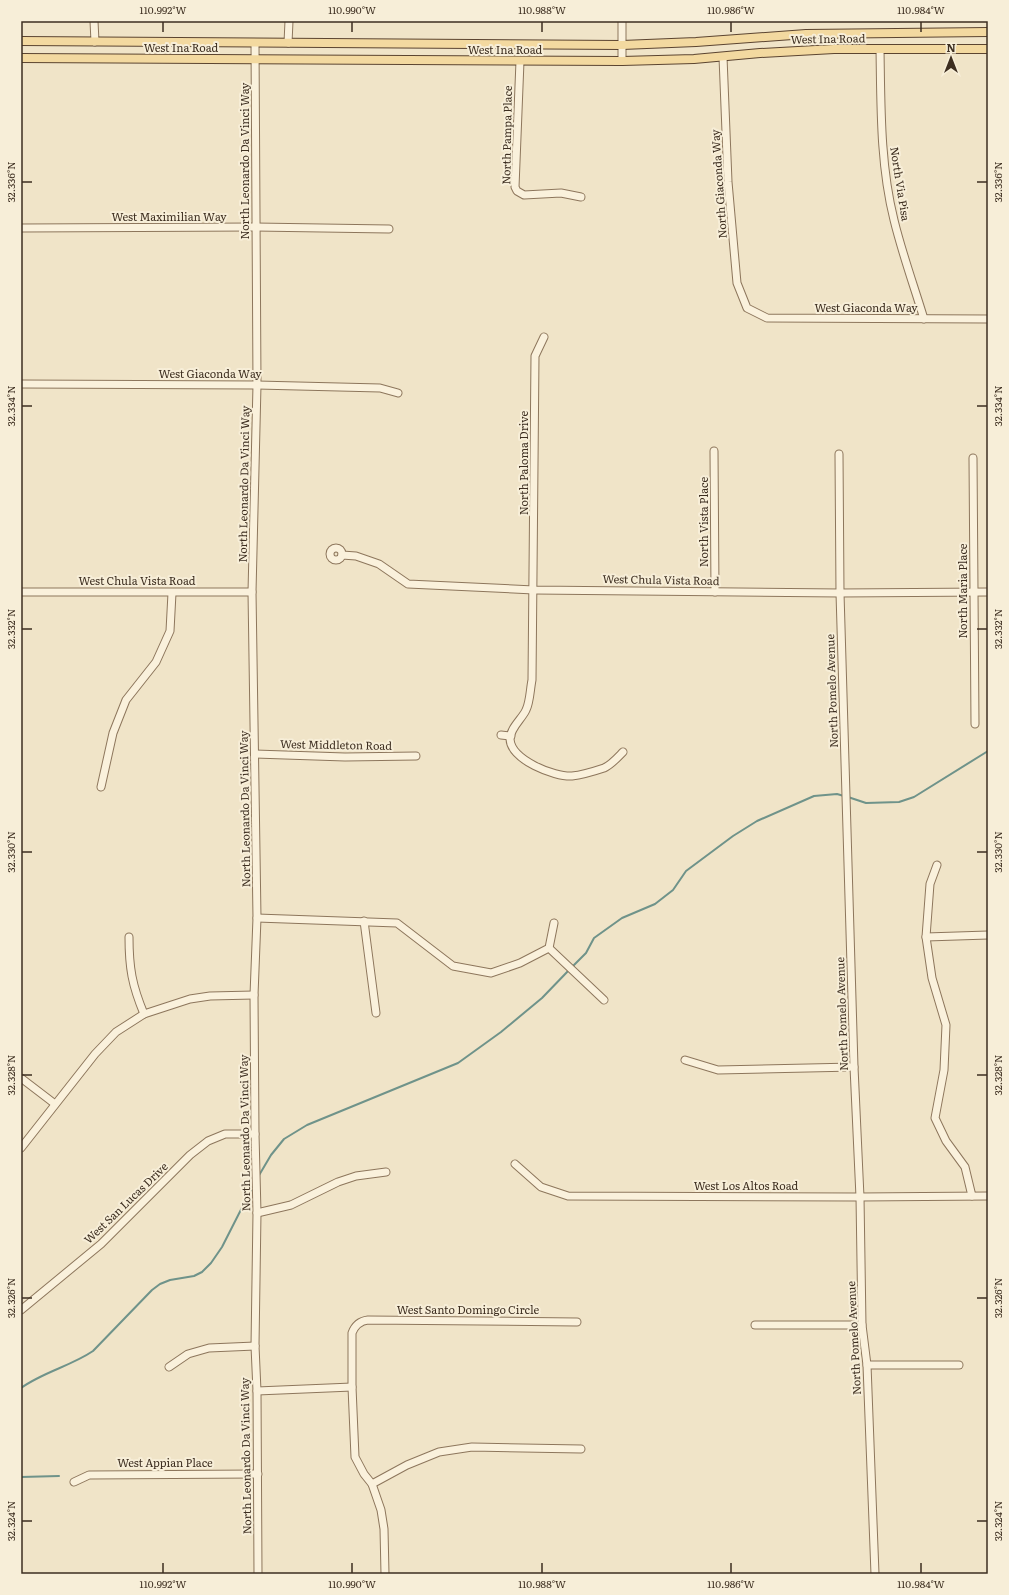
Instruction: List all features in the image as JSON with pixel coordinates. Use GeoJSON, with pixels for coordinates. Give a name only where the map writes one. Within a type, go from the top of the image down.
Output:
{"type":"FeatureCollection","features":[{"type":"Feature","properties":{"kind":"main road","name":"West Ina Road"},"geometry":{"type":"LineString","coordinates":[[21,42],[622,45],[696,42],[812,34],[988,32]]}},
{"type":"Feature","properties":{"kind":"main road","name":"West Ina Road"},"geometry":{"type":"LineString","coordinates":[[21,58],[520,62],[622,61],[723,57],[799,50],[988,49]]}},
{"type":"Feature","properties":{"kind":"street"},"geometry":{"type":"LineString","coordinates":[[94,21],[95,42]]}},
{"type":"Feature","properties":{"kind":"street"},"geometry":{"type":"LineString","coordinates":[[288,43],[289,21]]}},
{"type":"Feature","properties":{"kind":"street"},"geometry":{"type":"LineString","coordinates":[[622,21],[622,61]]}},
{"type":"Feature","properties":{"kind":"street","name":"North Leonardo Da Vinci Way"},"geometry":{"type":"LineString","coordinates":[[255,43],[257,385],[252,592],[256,754],[257,918],[254,995],[254,1134],[257,1213],[255,1346],[257,1391],[258,1574]]}},
{"type":"Feature","properties":{"kind":"street","name":"North Via Pisa"},"geometry":{"type":"LineString","coordinates":[[880,49],[882,131],[888,193],[894,220],[924,319]]}},
{"type":"Feature","properties":{"kind":"street","name":"North Giaconda Way"},"geometry":{"type":"LineString","coordinates":[[723,57],[728,182],[737,283],[747,308]]}},
{"type":"Feature","properties":{"kind":"street","name":"North Pampa Place"},"geometry":{"type":"LineString","coordinates":[[520,62],[515,187],[517,191],[524,195],[561,193],[580,197]]}},
{"type":"Feature","properties":{"kind":"street","name":"West Maximilian Way"},"geometry":{"type":"LineString","coordinates":[[21,228],[255,227],[389,229]]}},
{"type":"Feature","properties":{"kind":"street","name":"West Giaconda Way"},"geometry":{"type":"LineString","coordinates":[[747,308],[767,318],[988,319]]}},
{"type":"Feature","properties":{"kind":"street","name":"North Paloma Drive"},"geometry":{"type":"LineString","coordinates":[[511,736],[526,710],[532,680],[535,356],[544,337]]}},
{"type":"Feature","properties":{"kind":"street","name":"West Giaconda Way"},"geometry":{"type":"LineString","coordinates":[[21,384],[257,385],[380,388],[398,393]]}},
{"type":"Feature","properties":{"kind":"street","name":"North Vista Place"},"geometry":{"type":"LineString","coordinates":[[714,452],[715,592]]}},
{"type":"Feature","properties":{"kind":"street","name":"North Pomelo Avenue"},"geometry":{"type":"LineString","coordinates":[[839,454],[840,593],[854,1067],[860,1197],[862,1325],[868,1365],[875,1574]]}},
{"type":"Feature","properties":{"kind":"street","name":"North Maria Place"},"geometry":{"type":"LineString","coordinates":[[973,458],[975,724]]}},
{"type":"Feature","properties":{"kind":"street","name":"West Chula Vista Road"},"geometry":{"type":"LineString","coordinates":[[342,555],[356,556],[379,564],[408,584],[534,590],[840,593],[988,592]]}},
{"type":"Feature","properties":{"kind":"street","name":"West Chula Vista Road"},"geometry":{"type":"LineString","coordinates":[[21,592],[252,592]]}},
{"type":"Feature","properties":{"kind":"street"},"geometry":{"type":"LineString","coordinates":[[101,787],[113,734],[126,700],[156,662],[170,631],[172,592]]}},
{"type":"Feature","properties":{"kind":"street"},"geometry":{"type":"LineString","coordinates":[[501,736],[511,736],[512,746],[518,755],[526,761],[548,772],[571,776],[606,768],[623,752]]}},
{"type":"Feature","properties":{"kind":"street","name":"West Middleton Road"},"geometry":{"type":"LineString","coordinates":[[256,754],[346,757],[416,756]]}},
{"type":"Feature","properties":{"kind":"street"},"geometry":{"type":"LineString","coordinates":[[937,865],[930,884],[926,937],[932,978],[946,1025],[944,1070],[935,1118],[946,1141],[965,1167],[972,1196]]}},
{"type":"Feature","properties":{"kind":"street"},"geometry":{"type":"LineString","coordinates":[[257,918],[397,923],[454,966],[491,973],[520,963],[549,948]]}},
{"type":"Feature","properties":{"kind":"street"},"geometry":{"type":"LineString","coordinates":[[364,921],[376,1013]]}},
{"type":"Feature","properties":{"kind":"street"},"geometry":{"type":"LineString","coordinates":[[549,948],[554,923]]}},
{"type":"Feature","properties":{"kind":"street"},"geometry":{"type":"LineString","coordinates":[[926,937],[988,935]]}},
{"type":"Feature","properties":{"kind":"street"},"geometry":{"type":"LineString","coordinates":[[129,937],[129,960],[134,988],[144,1014]]}},
{"type":"Feature","properties":{"kind":"street"},"geometry":{"type":"LineString","coordinates":[[549,948],[604,1000]]}},
{"type":"Feature","properties":{"kind":"street"},"geometry":{"type":"LineString","coordinates":[[21,1148],[95,1054],[116,1032],[144,1014],[190,999],[210,996],[254,995]]}},
{"type":"Feature","properties":{"kind":"street"},"geometry":{"type":"LineString","coordinates":[[685,1060],[718,1070],[854,1067]]}},
{"type":"Feature","properties":{"kind":"street"},"geometry":{"type":"LineString","coordinates":[[21,1078],[55,1104]]}},
{"type":"Feature","properties":{"kind":"street","name":"West San Lucas Drive"},"geometry":{"type":"LineString","coordinates":[[21,1310],[101,1244],[190,1155],[208,1140],[225,1134],[254,1134]]}},
{"type":"Feature","properties":{"kind":"street","name":"West Los Altos Road"},"geometry":{"type":"LineString","coordinates":[[515,1164],[540,1187],[568,1196],[988,1196]]}},
{"type":"Feature","properties":{"kind":"street"},"geometry":{"type":"LineString","coordinates":[[257,1213],[291,1205],[338,1182],[356,1176],[386,1172]]}},
{"type":"Feature","properties":{"kind":"street","name":"West Santo Domingo Circle"},"geometry":{"type":"LineString","coordinates":[[352,1387],[352,1333],[356,1320],[577,1322]]}},
{"type":"Feature","properties":{"kind":"street"},"geometry":{"type":"LineString","coordinates":[[755,1325],[862,1325]]}},
{"type":"Feature","properties":{"kind":"street"},"geometry":{"type":"LineString","coordinates":[[169,1367],[188,1354],[209,1348],[255,1346]]}},
{"type":"Feature","properties":{"kind":"street"},"geometry":{"type":"LineString","coordinates":[[868,1365],[959,1365]]}},
{"type":"Feature","properties":{"kind":"street"},"geometry":{"type":"LineString","coordinates":[[257,1391],[352,1387],[355,1456],[364,1474],[372,1484],[381,1510],[384,1529],[385,1574]]}},
{"type":"Feature","properties":{"kind":"street"},"geometry":{"type":"LineString","coordinates":[[372,1484],[407,1465],[439,1452],[472,1447],[580,1449]]}},
{"type":"Feature","properties":{"kind":"street","name":"West Appian Place"},"geometry":{"type":"LineString","coordinates":[[74,1482],[89,1475],[258,1474]]}},
{"type":"Feature","properties":{"kind":"waterway"},"geometry":{"type":"LineString","coordinates":[[848,797],[866,803],[899,802],[914,797],[988,751]]}},
{"type":"Feature","properties":{"kind":"waterway"},"geometry":{"type":"LineString","coordinates":[[572,967],[586,953],[594,938],[622,918],[655,904],[673,890],[686,871],[733,836],[757,821],[814,796],[837,794],[844,796]]}},
{"type":"Feature","properties":{"kind":"waterway"},"geometry":{"type":"LineString","coordinates":[[258,1177],[271,1155],[284,1139],[307,1125],[458,1063],[501,1032],[542,998],[569,970]]}},
{"type":"Feature","properties":{"kind":"waterway"},"geometry":{"type":"LineString","coordinates":[[21,1388],[30,1382],[76,1361],[93,1351],[152,1290],[160,1284],[170,1280],[194,1276],[202,1272],[211,1263],[222,1247],[254,1184]]}},
{"type":"Feature","properties":{"kind":"waterway"},"geometry":{"type":"LineString","coordinates":[[21,1477],[59,1476]]}}]}
